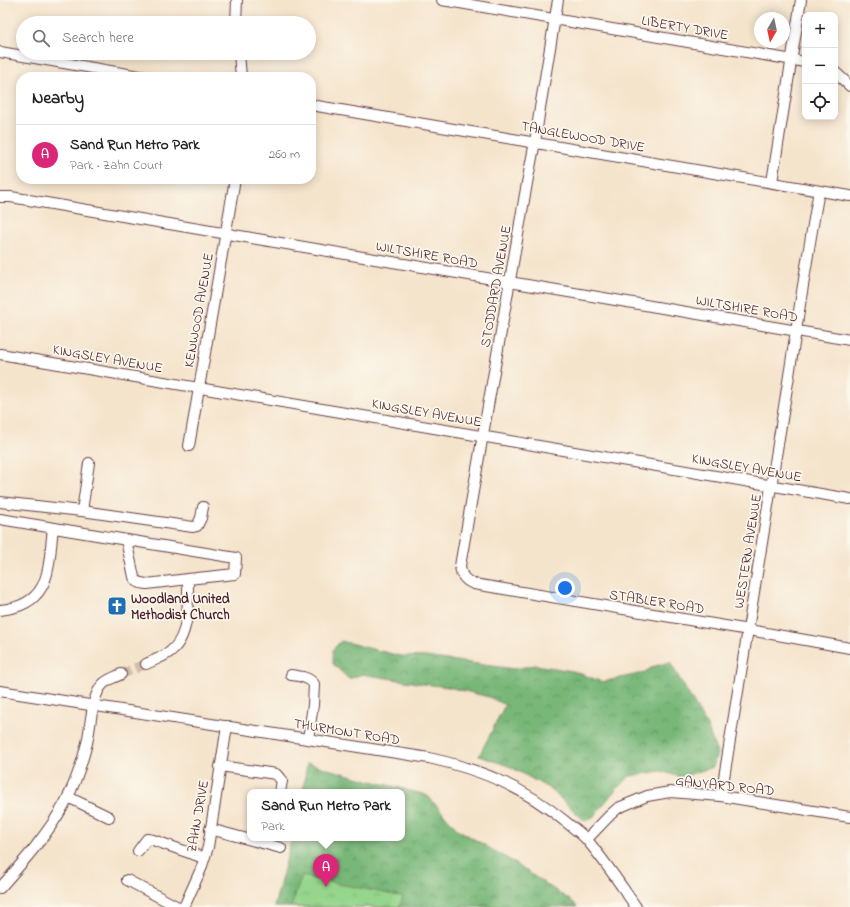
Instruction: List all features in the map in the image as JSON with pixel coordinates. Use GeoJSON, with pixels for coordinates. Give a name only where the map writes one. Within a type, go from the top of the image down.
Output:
{"type":"FeatureCollection","features":[{"type":"Feature","properties":{"kind":"street"},"geometry":{"type":"LineString","coordinates":[[236,16],[237,0]]}},
{"type":"Feature","properties":{"kind":"street","name":"LIBERTY DRIVE"},"geometry":{"type":"LineString","coordinates":[[442,0],[802,62]]}},
{"type":"Feature","properties":{"kind":"street","name":"STODDARD AVENUE"},"geometry":{"type":"LineString","coordinates":[[463,576],[461,574],[460,566],[535,142],[558,0]]}},
{"type":"Feature","properties":{"kind":"street"},"geometry":{"type":"LineString","coordinates":[[772,182],[801,0]]}},
{"type":"Feature","properties":{"kind":"street"},"geometry":{"type":"LineString","coordinates":[[0,52],[16,55]]}},
{"type":"Feature","properties":{"kind":"street"},"geometry":{"type":"LineString","coordinates":[[46,60],[116,72]]}},
{"type":"Feature","properties":{"kind":"street"},"geometry":{"type":"LineString","coordinates":[[240,60],[241,72]]}},
{"type":"Feature","properties":{"kind":"street"},"geometry":{"type":"LineString","coordinates":[[838,75],[850,86]]}},
{"type":"Feature","properties":{"kind":"street","name":"TANGLEWOOD DRIVE"},"geometry":{"type":"LineString","coordinates":[[316,106],[850,196]]}},
{"type":"Feature","properties":{"kind":"street","name":"KENWOOD AVENUE"},"geometry":{"type":"LineString","coordinates":[[189,446],[234,184]]}},
{"type":"Feature","properties":{"kind":"street","name":"WESTERN AVENUE"},"geometry":{"type":"LineString","coordinates":[[721,796],[819,191]]}},
{"type":"Feature","properties":{"kind":"street","name":"WILTSHIRE ROAD"},"geometry":{"type":"LineString","coordinates":[[0,197],[12,197],[850,340]]}},
{"type":"Feature","properties":{"kind":"street","name":"KINGSLEY AVENUE"},"geometry":{"type":"LineString","coordinates":[[0,354],[850,499]]}},
{"type":"Feature","properties":{"kind":"street"},"geometry":{"type":"LineString","coordinates":[[82,511],[89,463]]}},
{"type":"Feature","properties":{"kind":"street"},"geometry":{"type":"LineString","coordinates":[[0,502],[82,511],[193,527],[197,526],[201,518],[203,507]]}},
{"type":"Feature","properties":{"kind":"street"},"geometry":{"type":"LineString","coordinates":[[0,519],[236,558],[236,574],[147,584],[140,583],[136,581],[134,576],[126,540]]}},
{"type":"Feature","properties":{"kind":"street"},"geometry":{"type":"LineString","coordinates":[[0,610],[25,603],[36,596],[40,591],[46,577],[53,528]]}},
{"type":"Feature","properties":{"kind":"street","name":"STABLER ROAD"},"geometry":{"type":"LineString","coordinates":[[463,576],[468,582],[474,584],[850,648]]}},
{"type":"Feature","properties":{"kind":"street"},"geometry":{"type":"LineString","coordinates":[[146,664],[172,651],[178,644],[187,616],[188,579]]}},
{"type":"Feature","properties":{"kind":"street"},"geometry":{"type":"LineString","coordinates":[[0,888],[50,828],[68,797],[84,756],[88,742],[93,705],[102,684],[122,674]]}},
{"type":"Feature","properties":{"kind":"street"},"geometry":{"type":"LineString","coordinates":[[291,675],[309,680],[314,684],[308,739]]}},
{"type":"Feature","properties":{"kind":"street","name":"THURMONT ROAD"},"geometry":{"type":"LineString","coordinates":[[0,691],[429,758],[474,769],[503,781],[531,796],[587,839],[616,877],[636,907]]}},
{"type":"Feature","properties":{"kind":"street","name":"ZAHN DRIVE"},"geometry":{"type":"LineString","coordinates":[[184,907],[194,886],[204,858],[227,726]]}},
{"type":"Feature","properties":{"kind":"street"},"geometry":{"type":"LineString","coordinates":[[220,766],[276,774],[282,781],[281,789]]}},
{"type":"Feature","properties":{"kind":"street","name":"GANYARD ROAD"},"geometry":{"type":"LineString","coordinates":[[587,839],[618,808],[647,796],[670,792],[721,796],[850,817]]}},
{"type":"Feature","properties":{"kind":"street"},"geometry":{"type":"LineString","coordinates":[[68,797],[109,817]]}},
{"type":"Feature","properties":{"kind":"street"},"geometry":{"type":"LineString","coordinates":[[210,829],[247,839]]}},
{"type":"Feature","properties":{"kind":"street"},"geometry":{"type":"LineString","coordinates":[[138,851],[147,839],[204,858]]}},
{"type":"Feature","properties":{"kind":"street"},"geometry":{"type":"LineString","coordinates":[[255,841],[281,848]]}},
{"type":"Feature","properties":{"kind":"street"},"geometry":{"type":"LineString","coordinates":[[127,880],[178,907]]}},
{"type":"Feature","properties":{"kind":"green space"},"geometry":{"type":"Polygon","coordinates":[[[341,641],[400,656],[426,657],[514,669],[535,665],[573,671],[602,682],[643,673],[655,666],[670,662],[707,726],[717,753],[713,767],[681,777],[661,771],[630,776],[611,795],[593,817],[585,821],[550,789],[509,766],[479,756],[505,705],[489,697],[448,687],[362,674],[349,679],[333,664],[333,649],[341,641]]]}},
{"type":"Feature","properties":{"kind":"green space"},"geometry":{"type":"Polygon","coordinates":[[[307,763],[403,789],[303,789],[307,763]]]}},
{"type":"Feature","properties":{"kind":"green space"},"geometry":{"type":"Polygon","coordinates":[[[405,790],[427,795],[457,829],[513,862],[574,903],[577,907],[274,907],[291,841],[405,841],[405,790]]]}},
{"type":"Feature","properties":{"kind":"green space"},"geometry":{"type":"Polygon","coordinates":[[[302,876],[403,897],[399,907],[291,907],[302,876]]]}},
{"type":"Feature","properties":{"kind":"tunnel"},"geometry":{"type":"LineString","coordinates":[[121,674],[146,664]]}},
{"type":"Feature","properties":{"kind":"place","name":"Woodland United Methodist Church"},"geometry":{"type":"Point","coordinates":[117,606]}},
{"type":"Feature","properties":{"kind":"place","name":"Sand Run Metro Park"},"geometry":{"type":"Point","coordinates":[326,887]}}]}
